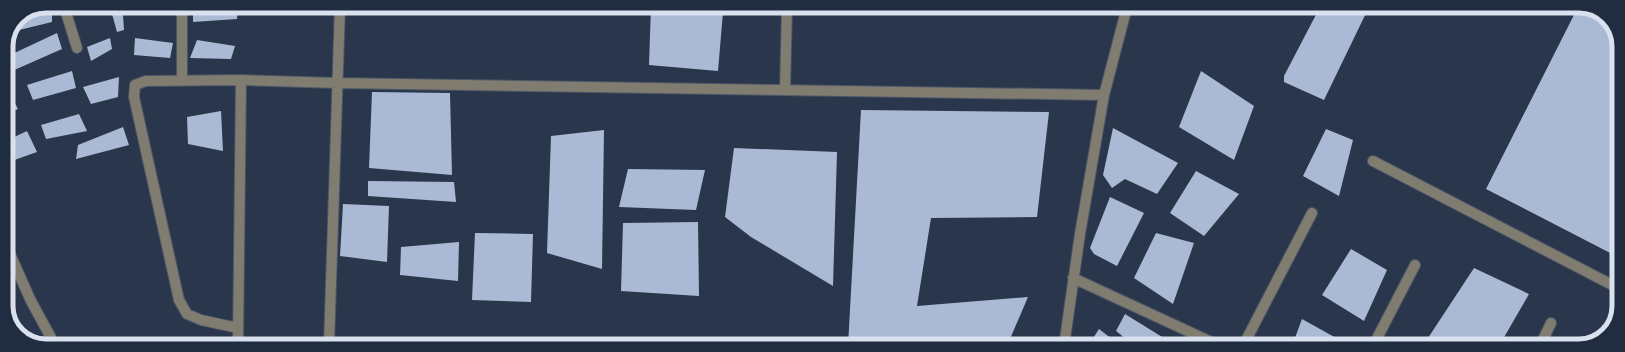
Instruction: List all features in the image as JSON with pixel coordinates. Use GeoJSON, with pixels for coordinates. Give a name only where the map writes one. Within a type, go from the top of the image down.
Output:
{"type":"FeatureCollection","features":[{"type":"Feature","properties":{"kind":"street"},"geometry":{"type":"LineString","coordinates":[[66,13],[77,48]]}},
{"type":"Feature","properties":{"kind":"street"},"geometry":{"type":"LineString","coordinates":[[182,13],[182,81]]}},
{"type":"Feature","properties":{"kind":"street"},"geometry":{"type":"LineString","coordinates":[[329,339],[340,13]]}},
{"type":"Feature","properties":{"kind":"street"},"geometry":{"type":"LineString","coordinates":[[784,90],[787,13]]}},
{"type":"Feature","properties":{"kind":"street"},"geometry":{"type":"LineString","coordinates":[[1065,339],[1104,95],[1125,13]]}},
{"type":"Feature","properties":{"kind":"street"},"geometry":{"type":"LineString","coordinates":[[238,339],[241,80]]}},
{"type":"Feature","properties":{"kind":"street"},"geometry":{"type":"LineString","coordinates":[[238,328],[201,320],[187,314],[179,300],[134,97],[135,85],[146,81],[241,80],[337,84],[1104,95]]}},
{"type":"Feature","properties":{"kind":"street"},"geometry":{"type":"LineString","coordinates":[[1373,161],[1612,285]]}},
{"type":"Feature","properties":{"kind":"street"},"geometry":{"type":"LineString","coordinates":[[1247,339],[1312,213]]}},
{"type":"Feature","properties":{"kind":"street"},"geometry":{"type":"LineString","coordinates":[[13,261],[31,301],[52,339]]}},
{"type":"Feature","properties":{"kind":"street"},"geometry":{"type":"LineString","coordinates":[[1377,339],[1415,265]]}},
{"type":"Feature","properties":{"kind":"street"},"geometry":{"type":"LineString","coordinates":[[1074,278],[1205,339]]}},
{"type":"Feature","properties":{"kind":"street"},"geometry":{"type":"LineString","coordinates":[[1543,339],[1551,323]]}},
{"type":"Feature","properties":{"kind":"building"},"geometry":{"type":"Polygon","coordinates":[[[52,13],[52,22],[16,31],[27,18],[33,15],[52,13]]]}},
{"type":"Feature","properties":{"kind":"building"},"geometry":{"type":"Polygon","coordinates":[[[86,13],[103,13],[103,15],[86,15],[86,13]]]}},
{"type":"Feature","properties":{"kind":"building"},"geometry":{"type":"Polygon","coordinates":[[[193,13],[237,13],[237,19],[193,22],[193,13]]]}},
{"type":"Feature","properties":{"kind":"building"},"geometry":{"type":"Polygon","coordinates":[[[651,13],[723,13],[718,71],[649,65],[651,13]]]}},
{"type":"Feature","properties":{"kind":"building"},"geometry":{"type":"Polygon","coordinates":[[[1317,13],[1366,13],[1324,100],[1284,82],[1284,76],[1317,13]]]}},
{"type":"Feature","properties":{"kind":"building"},"geometry":{"type":"Polygon","coordinates":[[[1575,13],[1592,15],[1596,17],[1608,29],[1612,43],[1612,254],[1486,189],[1575,13]]]}},
{"type":"Feature","properties":{"kind":"building"},"geometry":{"type":"Polygon","coordinates":[[[112,14],[123,15],[124,30],[117,32],[112,14]]]}},
{"type":"Feature","properties":{"kind":"building"},"geometry":{"type":"Polygon","coordinates":[[[57,33],[62,49],[13,71],[13,54],[57,33]]]}},
{"type":"Feature","properties":{"kind":"building"},"geometry":{"type":"Polygon","coordinates":[[[110,38],[112,49],[91,61],[87,47],[110,38]]]}},
{"type":"Feature","properties":{"kind":"building"},"geometry":{"type":"Polygon","coordinates":[[[135,38],[173,43],[170,58],[134,55],[135,38]]]}},
{"type":"Feature","properties":{"kind":"building"},"geometry":{"type":"Polygon","coordinates":[[[197,40],[235,46],[231,59],[190,58],[197,40]]]}},
{"type":"Feature","properties":{"kind":"building"},"geometry":{"type":"Polygon","coordinates":[[[72,71],[76,88],[33,100],[27,85],[72,71]]]}},
{"type":"Feature","properties":{"kind":"building"},"geometry":{"type":"Polygon","coordinates":[[[1201,71],[1254,106],[1234,160],[1179,127],[1201,71]]]}},
{"type":"Feature","properties":{"kind":"building"},"geometry":{"type":"Polygon","coordinates":[[[119,77],[118,97],[91,104],[83,87],[119,77]]]}},
{"type":"Feature","properties":{"kind":"building"},"geometry":{"type":"Polygon","coordinates":[[[372,92],[450,93],[452,175],[369,168],[372,92]]]}},
{"type":"Feature","properties":{"kind":"building"},"geometry":{"type":"Polygon","coordinates":[[[13,99],[18,109],[13,111],[13,99]]]}},
{"type":"Feature","properties":{"kind":"building"},"geometry":{"type":"Polygon","coordinates":[[[861,110],[1049,112],[1037,217],[931,218],[917,306],[1028,297],[1010,339],[848,339],[861,110]]]}},
{"type":"Feature","properties":{"kind":"building"},"geometry":{"type":"Polygon","coordinates":[[[221,111],[223,151],[188,144],[187,117],[221,111]]]}},
{"type":"Feature","properties":{"kind":"building"},"geometry":{"type":"Polygon","coordinates":[[[79,114],[87,131],[46,139],[41,125],[79,114]]]}},
{"type":"Feature","properties":{"kind":"building"},"geometry":{"type":"Polygon","coordinates":[[[123,127],[129,145],[76,159],[78,145],[123,127]]]}},
{"type":"Feature","properties":{"kind":"building"},"geometry":{"type":"Polygon","coordinates":[[[1113,128],[1178,163],[1157,194],[1125,179],[1112,188],[1103,175],[1113,128]]]}},
{"type":"Feature","properties":{"kind":"building"},"geometry":{"type":"Polygon","coordinates":[[[1326,129],[1353,140],[1339,196],[1303,176],[1326,129]]]}},
{"type":"Feature","properties":{"kind":"building"},"geometry":{"type":"Polygon","coordinates":[[[604,130],[602,269],[547,253],[551,136],[604,130]]]}},
{"type":"Feature","properties":{"kind":"building"},"geometry":{"type":"Polygon","coordinates":[[[27,131],[37,152],[13,161],[13,138],[27,131]]]}},
{"type":"Feature","properties":{"kind":"building"},"geometry":{"type":"Polygon","coordinates":[[[734,148],[837,152],[833,286],[751,237],[725,217],[734,148]]]}},
{"type":"Feature","properties":{"kind":"building"},"geometry":{"type":"Polygon","coordinates":[[[628,169],[705,170],[696,210],[619,207],[628,169]]]}},
{"type":"Feature","properties":{"kind":"building"},"geometry":{"type":"Polygon","coordinates":[[[1196,171],[1239,194],[1204,236],[1170,213],[1196,171]]]}},
{"type":"Feature","properties":{"kind":"building"},"geometry":{"type":"Polygon","coordinates":[[[368,181],[454,182],[456,202],[368,196],[368,181]]]}},
{"type":"Feature","properties":{"kind":"building"},"geometry":{"type":"Polygon","coordinates":[[[1110,197],[1144,213],[1117,266],[1094,254],[1090,248],[1110,197]]]}},
{"type":"Feature","properties":{"kind":"building"},"geometry":{"type":"Polygon","coordinates":[[[343,204],[389,206],[387,262],[340,256],[343,204]]]}},
{"type":"Feature","properties":{"kind":"building"},"geometry":{"type":"Polygon","coordinates":[[[698,222],[699,296],[621,291],[623,223],[698,222]]]}},
{"type":"Feature","properties":{"kind":"building"},"geometry":{"type":"Polygon","coordinates":[[[475,233],[533,234],[531,302],[472,300],[475,233]]]}},
{"type":"Feature","properties":{"kind":"building"},"geometry":{"type":"Polygon","coordinates":[[[1156,233],[1194,243],[1173,304],[1134,278],[1156,233]]]}},
{"type":"Feature","properties":{"kind":"building"},"geometry":{"type":"Polygon","coordinates":[[[459,242],[458,281],[400,275],[401,247],[459,242]]]}},
{"type":"Feature","properties":{"kind":"building"},"geometry":{"type":"Polygon","coordinates":[[[1351,249],[1387,270],[1364,321],[1322,295],[1351,249]]]}},
{"type":"Feature","properties":{"kind":"building"},"geometry":{"type":"Polygon","coordinates":[[[1474,268],[1529,294],[1503,339],[1428,338],[1474,268]]]}},
{"type":"Feature","properties":{"kind":"building"},"geometry":{"type":"Polygon","coordinates":[[[1125,314],[1165,339],[1126,339],[1116,331],[1125,314]]]}},
{"type":"Feature","properties":{"kind":"building"},"geometry":{"type":"Polygon","coordinates":[[[1302,319],[1338,339],[1295,339],[1302,319]]]}},
{"type":"Feature","properties":{"kind":"building"},"geometry":{"type":"Polygon","coordinates":[[[1099,329],[1112,339],[1093,339],[1099,329]]]}}]}
